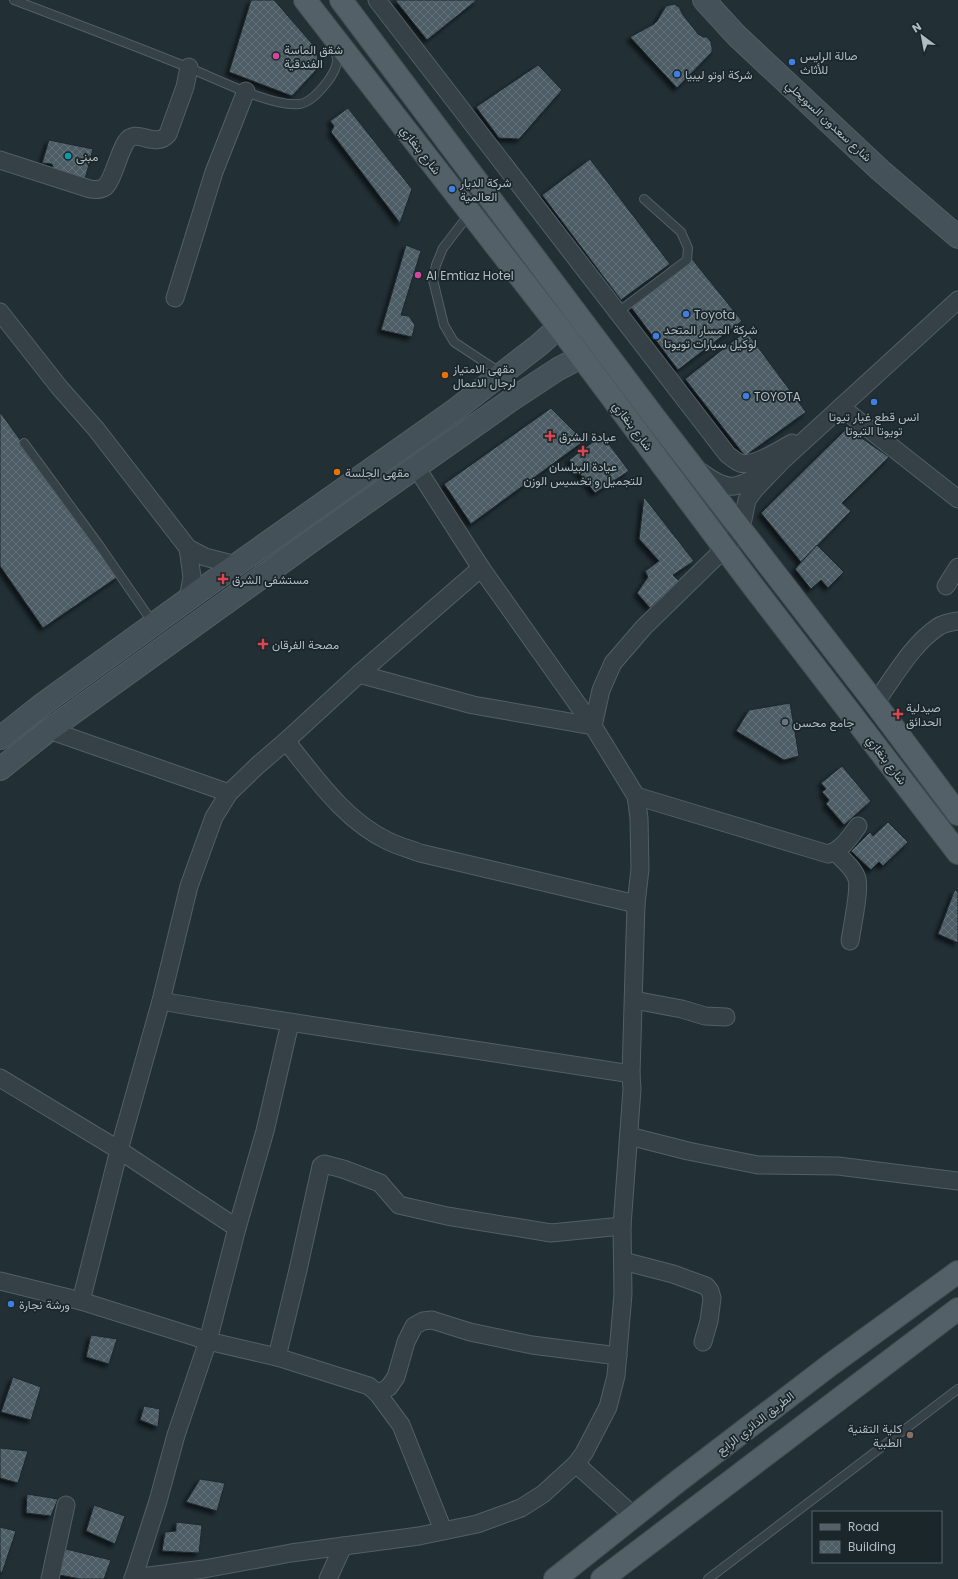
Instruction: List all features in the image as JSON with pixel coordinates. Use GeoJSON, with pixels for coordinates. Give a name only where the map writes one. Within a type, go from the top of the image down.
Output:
{"type":"FeatureCollection","features":[{"type":"Feature","properties":{"kind":"main road","name":"شارع بنغازي"},"geometry":{"type":"LineString","coordinates":[[305,0],[559,327],[725,548],[958,853]]}},
{"type":"Feature","properties":{"kind":"main road","name":"شارع بنغازي"},"geometry":{"type":"LineString","coordinates":[[341,0],[958,814]]}},
{"type":"Feature","properties":{"kind":"main road","name":"شارع سعدون السويحلي"},"geometry":{"type":"LineString","coordinates":[[704,0],[736,35],[880,170],[958,238]]}},
{"type":"Feature","properties":{"kind":"main road"},"geometry":{"type":"LineString","coordinates":[[0,738],[44,704],[236,565],[449,414],[508,370],[559,327]]}},
{"type":"Feature","properties":{"kind":"main road"},"geometry":{"type":"LineString","coordinates":[[0,769],[49,730],[229,599],[530,388],[581,357]]}},
{"type":"Feature","properties":{"kind":"main road"},"geometry":{"type":"LineString","coordinates":[[508,370],[530,388]]}},
{"type":"Feature","properties":{"kind":"main road","name":"الطريق الدائري الرابع"},"geometry":{"type":"LineString","coordinates":[[555,1579],[677,1482],[830,1365],[958,1272]]}},
{"type":"Feature","properties":{"kind":"main road"},"geometry":{"type":"LineString","coordinates":[[602,1579],[958,1309]]}},
{"type":"Feature","properties":{"kind":"street"},"geometry":{"type":"LineString","coordinates":[[377,0],[722,448],[734,460],[739,463],[747,464],[760,459],[780,450],[826,422]]}},
{"type":"Feature","properties":{"kind":"street"},"geometry":{"type":"LineString","coordinates":[[0,160],[90,189],[101,189],[109,182],[121,150],[127,140],[135,136],[158,140],[164,138],[168,134],[185,87],[189,67]]}},
{"type":"Feature","properties":{"kind":"street"},"geometry":{"type":"LineString","coordinates":[[175,298],[214,172],[246,91]]}},
{"type":"Feature","properties":{"kind":"street"},"geometry":{"type":"LineString","coordinates":[[593,726],[601,690],[613,663],[644,627],[725,548],[741,529],[747,500],[755,489],[783,460],[958,300]]}},
{"type":"Feature","properties":{"kind":"street"},"geometry":{"type":"LineString","coordinates":[[0,312],[59,387],[96,429],[188,548],[206,557],[236,565]]}},
{"type":"Feature","properties":{"kind":"street"},"geometry":{"type":"LineString","coordinates":[[841,407],[958,499]]}},
{"type":"Feature","properties":{"kind":"street"},"geometry":{"type":"LineString","coordinates":[[693,466],[714,481],[724,486],[737,486],[752,480],[783,460]]}},
{"type":"Feature","properties":{"kind":"street"},"geometry":{"type":"LineString","coordinates":[[290,1023],[264,1131],[208,1341],[176,1435],[158,1501],[133,1578],[204,1569],[290,1553],[419,1536],[477,1524],[521,1508],[543,1494],[576,1464],[584,1453],[608,1407],[616,1376],[623,1294],[622,1226],[632,1089],[631,1074],[636,904],[640,869],[639,818],[636,796],[593,726],[481,568],[416,467]]}},
{"type":"Feature","properties":{"kind":"street"},"geometry":{"type":"LineString","coordinates":[[188,548],[192,577],[188,600]]}},
{"type":"Feature","properties":{"kind":"street"},"geometry":{"type":"LineString","coordinates":[[946,586],[958,567]]}},
{"type":"Feature","properties":{"kind":"street"},"geometry":{"type":"LineString","coordinates":[[81,1301],[119,1150],[161,1002],[189,886],[214,817],[229,793],[257,766],[359,674],[481,568]]}},
{"type":"Feature","properties":{"kind":"street"},"geometry":{"type":"LineString","coordinates":[[875,703],[923,639],[938,627],[948,622],[958,621]]}},
{"type":"Feature","properties":{"kind":"street"},"geometry":{"type":"LineString","coordinates":[[359,674],[473,705],[593,726]]}},
{"type":"Feature","properties":{"kind":"street"},"geometry":{"type":"LineString","coordinates":[[49,730],[229,793]]}},
{"type":"Feature","properties":{"kind":"street"},"geometry":{"type":"LineString","coordinates":[[286,741],[331,797],[351,817],[388,841],[420,852],[636,904]]}},
{"type":"Feature","properties":{"kind":"street"},"geometry":{"type":"LineString","coordinates":[[636,796],[828,854],[835,852],[842,847],[858,826]]}},
{"type":"Feature","properties":{"kind":"street"},"geometry":{"type":"LineString","coordinates":[[835,852],[851,868],[857,879],[858,890],[850,941]]}},
{"type":"Feature","properties":{"kind":"street"},"geometry":{"type":"LineString","coordinates":[[634,1000],[682,1009],[706,1016],[726,1017]]}},
{"type":"Feature","properties":{"kind":"street"},"geometry":{"type":"LineString","coordinates":[[161,1002],[290,1023],[500,1053],[631,1074]]}},
{"type":"Feature","properties":{"kind":"street"},"geometry":{"type":"LineString","coordinates":[[0,1078],[119,1150],[237,1228]]}},
{"type":"Feature","properties":{"kind":"street"},"geometry":{"type":"LineString","coordinates":[[629,1136],[688,1151],[758,1165],[838,1166],[958,1181]]}},
{"type":"Feature","properties":{"kind":"street"},"geometry":{"type":"LineString","coordinates":[[277,1358],[321,1166],[324,1164],[343,1168],[380,1183],[399,1205],[447,1216],[552,1233],[622,1226]]}},
{"type":"Feature","properties":{"kind":"street"},"geometry":{"type":"LineString","coordinates":[[623,1261],[673,1274],[706,1286],[710,1291],[712,1298],[709,1321],[703,1342]]}},
{"type":"Feature","properties":{"kind":"street"},"geometry":{"type":"LineString","coordinates":[[0,1281],[81,1301],[208,1341],[277,1358],[369,1386],[378,1394],[401,1425],[443,1530]]}},
{"type":"Feature","properties":{"kind":"street"},"geometry":{"type":"LineString","coordinates":[[378,1394],[390,1387],[396,1377],[406,1342],[414,1326],[423,1321],[432,1320],[477,1334],[532,1345],[618,1356]]}},
{"type":"Feature","properties":{"kind":"street"},"geometry":{"type":"LineString","coordinates":[[576,1464],[626,1509],[633,1518]]}},
{"type":"Feature","properties":{"kind":"street"},"geometry":{"type":"LineString","coordinates":[[50,1579],[66,1505]]}},
{"type":"Feature","properties":{"kind":"street"},"geometry":{"type":"LineString","coordinates":[[328,1579],[343,1546]]}},
{"type":"Feature","properties":{"kind":"lane"},"geometry":{"type":"LineString","coordinates":[[14,0],[189,67],[246,91],[280,102],[300,104],[311,99],[326,82],[333,72],[337,60],[331,33]]}},
{"type":"Feature","properties":{"kind":"lane"},"geometry":{"type":"LineString","coordinates":[[618,312],[687,260],[688,248],[681,232],[644,199]]}},
{"type":"Feature","properties":{"kind":"lane"},"geometry":{"type":"LineString","coordinates":[[470,213],[443,248],[432,280],[444,325],[454,342],[508,370]]}},
{"type":"Feature","properties":{"kind":"lane"},"geometry":{"type":"LineString","coordinates":[[24,443],[99,545],[154,625]]}},
{"type":"Feature","properties":{"kind":"lane"},"geometry":{"type":"LineString","coordinates":[[708,1579],[958,1389]]}},
{"type":"Feature","properties":{"kind":"building","name":"شقق الماسة الفندقية"},"geometry":{"type":"Polygon","coordinates":[[[251,0],[274,0],[315,47],[320,66],[292,96],[229,72],[251,0]]]}},
{"type":"Feature","properties":{"kind":"building"},"geometry":{"type":"Polygon","coordinates":[[[395,0],[477,0],[427,40],[395,0]]]}},
{"type":"Feature","properties":{"kind":"building"},"geometry":{"type":"Polygon","coordinates":[[[674,4],[679,7],[683,15],[698,34],[703,37],[707,37],[711,42],[712,48],[712,52],[677,88],[630,37],[654,24],[666,6],[674,4]]]}},
{"type":"Feature","properties":{"kind":"building"},"geometry":{"type":"Polygon","coordinates":[[[538,65],[562,90],[519,139],[499,138],[476,107],[538,65]]]}},
{"type":"Feature","properties":{"kind":"building"},"geometry":{"type":"Polygon","coordinates":[[[348,108],[412,189],[400,223],[331,132],[334,126],[330,121],[348,108]]]}},
{"type":"Feature","properties":{"kind":"building","name":"مبنى"},"geometry":{"type":"Polygon","coordinates":[[[49,140],[93,149],[85,179],[54,169],[52,164],[42,163],[49,140]]]}},
{"type":"Feature","properties":{"kind":"building"},"geometry":{"type":"Polygon","coordinates":[[[590,159],[670,264],[621,300],[542,195],[590,159]]]}},
{"type":"Feature","properties":{"kind":"building"},"geometry":{"type":"Polygon","coordinates":[[[406,245],[421,251],[401,315],[409,316],[415,325],[412,337],[381,330],[406,245]]]}},
{"type":"Feature","properties":{"kind":"building","name":"Toyota"},"geometry":{"type":"Polygon","coordinates":[[[692,259],[742,321],[678,370],[630,306],[692,259]]]}},
{"type":"Feature","properties":{"kind":"building","name":"TOYOTA"},"geometry":{"type":"Polygon","coordinates":[[[746,331],[806,412],[745,456],[685,379],[746,331]]]}},
{"type":"Feature","properties":{"kind":"building"},"geometry":{"type":"Polygon","coordinates":[[[551,408],[584,441],[471,524],[444,484],[551,408]]]}},
{"type":"Feature","properties":{"kind":"building"},"geometry":{"type":"Polygon","coordinates":[[[0,412],[119,576],[43,628],[0,566],[0,412]]]}},
{"type":"Feature","properties":{"kind":"building"},"geometry":{"type":"Polygon","coordinates":[[[847,428],[889,457],[842,503],[851,511],[801,562],[761,513],[847,428]]]}},
{"type":"Feature","properties":{"kind":"building"},"geometry":{"type":"Polygon","coordinates":[[[602,435],[629,471],[595,493],[569,460],[602,435]]]}},
{"type":"Feature","properties":{"kind":"building"},"geometry":{"type":"Polygon","coordinates":[[[644,497],[694,561],[673,575],[679,581],[650,608],[637,593],[648,577],[645,571],[659,561],[639,539],[644,497]]]}},
{"type":"Feature","properties":{"kind":"building"},"geometry":{"type":"Polygon","coordinates":[[[817,545],[844,572],[828,588],[821,580],[811,589],[795,569],[817,545]]]}},
{"type":"Feature","properties":{"kind":"building"},"geometry":{"type":"Polygon","coordinates":[[[790,703],[799,756],[784,760],[736,731],[749,710],[790,703]]]}},
{"type":"Feature","properties":{"kind":"building"},"geometry":{"type":"Polygon","coordinates":[[[842,766],[871,801],[844,825],[826,804],[829,800],[822,792],[826,789],[821,783],[842,766]]]}},
{"type":"Feature","properties":{"kind":"building"},"geometry":{"type":"Polygon","coordinates":[[[888,822],[908,842],[883,866],[879,862],[871,870],[851,851],[870,832],[873,836],[888,822]]]}},
{"type":"Feature","properties":{"kind":"building"},"geometry":{"type":"Polygon","coordinates":[[[955,889],[958,893],[958,943],[938,934],[955,889]]]}},
{"type":"Feature","properties":{"kind":"building"},"geometry":{"type":"Polygon","coordinates":[[[91,1335],[117,1339],[109,1364],[86,1357],[91,1335]]]}},
{"type":"Feature","properties":{"kind":"building"},"geometry":{"type":"Polygon","coordinates":[[[13,1377],[41,1387],[31,1420],[1,1412],[13,1377]]]}},
{"type":"Feature","properties":{"kind":"building"},"geometry":{"type":"Polygon","coordinates":[[[144,1406],[160,1409],[158,1427],[140,1420],[144,1406]]]}},
{"type":"Feature","properties":{"kind":"building"},"geometry":{"type":"Polygon","coordinates":[[[0,1448],[28,1451],[18,1483],[0,1478],[0,1448]]]}},
{"type":"Feature","properties":{"kind":"building"},"geometry":{"type":"Polygon","coordinates":[[[200,1479],[225,1483],[217,1511],[186,1502],[200,1479]]]}},
{"type":"Feature","properties":{"kind":"building"},"geometry":{"type":"Polygon","coordinates":[[[27,1494],[58,1499],[51,1516],[26,1513],[27,1494]]]}},
{"type":"Feature","properties":{"kind":"building"},"geometry":{"type":"Polygon","coordinates":[[[94,1505],[125,1516],[115,1544],[86,1531],[94,1505]]]}},
{"type":"Feature","properties":{"kind":"building"},"geometry":{"type":"Polygon","coordinates":[[[176,1522],[202,1525],[199,1553],[162,1551],[165,1532],[176,1531],[176,1522]]]}},
{"type":"Feature","properties":{"kind":"building"},"geometry":{"type":"Polygon","coordinates":[[[0,1527],[16,1531],[2,1573],[0,1572],[0,1527]]]}},
{"type":"Feature","properties":{"kind":"building"},"geometry":{"type":"Polygon","coordinates":[[[66,1549],[111,1560],[104,1579],[80,1579],[55,1574],[66,1549]]]}},
{"type":"Feature","properties":{"kind":"place","name":"شقق الماسة الفندقية"},"geometry":{"type":"Point","coordinates":[276,56]}},
{"type":"Feature","properties":{"kind":"place","name":"صالة الرايس للأثاث"},"geometry":{"type":"Point","coordinates":[792,62]}},
{"type":"Feature","properties":{"kind":"place","name":"شركة اوتو ليبيا"},"geometry":{"type":"Point","coordinates":[677,74]}},
{"type":"Feature","properties":{"kind":"place","name":"مبنى"},"geometry":{"type":"Point","coordinates":[68,156]}},
{"type":"Feature","properties":{"kind":"place","name":"شركة الديار العالمية"},"geometry":{"type":"Point","coordinates":[452,189]}},
{"type":"Feature","properties":{"kind":"place","name":"Al Emtiaz Hotel"},"geometry":{"type":"Point","coordinates":[418,275]}},
{"type":"Feature","properties":{"kind":"place","name":"Toyota"},"geometry":{"type":"Point","coordinates":[686,314]}},
{"type":"Feature","properties":{"kind":"place","name":"شركة المسار المتحد لوكيل سيارات تويوتا"},"geometry":{"type":"Point","coordinates":[656,336]}},
{"type":"Feature","properties":{"kind":"place","name":"مقهى الامتياز لرجال الاعمال"},"geometry":{"type":"Point","coordinates":[445,375]}},
{"type":"Feature","properties":{"kind":"place","name":"TOYOTA"},"geometry":{"type":"Point","coordinates":[746,396]}},
{"type":"Feature","properties":{"kind":"place","name":"انس قطع غيار تيوتا تويوتا التيوتا"},"geometry":{"type":"Point","coordinates":[874,402]}},
{"type":"Feature","properties":{"kind":"place","name":"عيادة الشرق"},"geometry":{"type":"Point","coordinates":[550,436]}},
{"type":"Feature","properties":{"kind":"place","name":"عيادة البيلسان للتجميل و تخسيس الوزن"},"geometry":{"type":"Point","coordinates":[583,451]}},
{"type":"Feature","properties":{"kind":"place","name":"مقهى الجلسة"},"geometry":{"type":"Point","coordinates":[337,472]}},
{"type":"Feature","properties":{"kind":"place","name":"مستشفى الشرق"},"geometry":{"type":"Point","coordinates":[223,579]}},
{"type":"Feature","properties":{"kind":"place","name":"مصحة الفرقان"},"geometry":{"type":"Point","coordinates":[263,644]}},
{"type":"Feature","properties":{"kind":"place","name":"صيدلية الحدائق"},"geometry":{"type":"Point","coordinates":[898,714]}},
{"type":"Feature","properties":{"kind":"place","name":"جامع محسن"},"geometry":{"type":"Point","coordinates":[785,722]}},
{"type":"Feature","properties":{"kind":"place","name":"ورشة نجارة"},"geometry":{"type":"Point","coordinates":[11,1304]}},
{"type":"Feature","properties":{"kind":"place","name":"كلية التقنية الطبية"},"geometry":{"type":"Point","coordinates":[910,1435]}}]}
